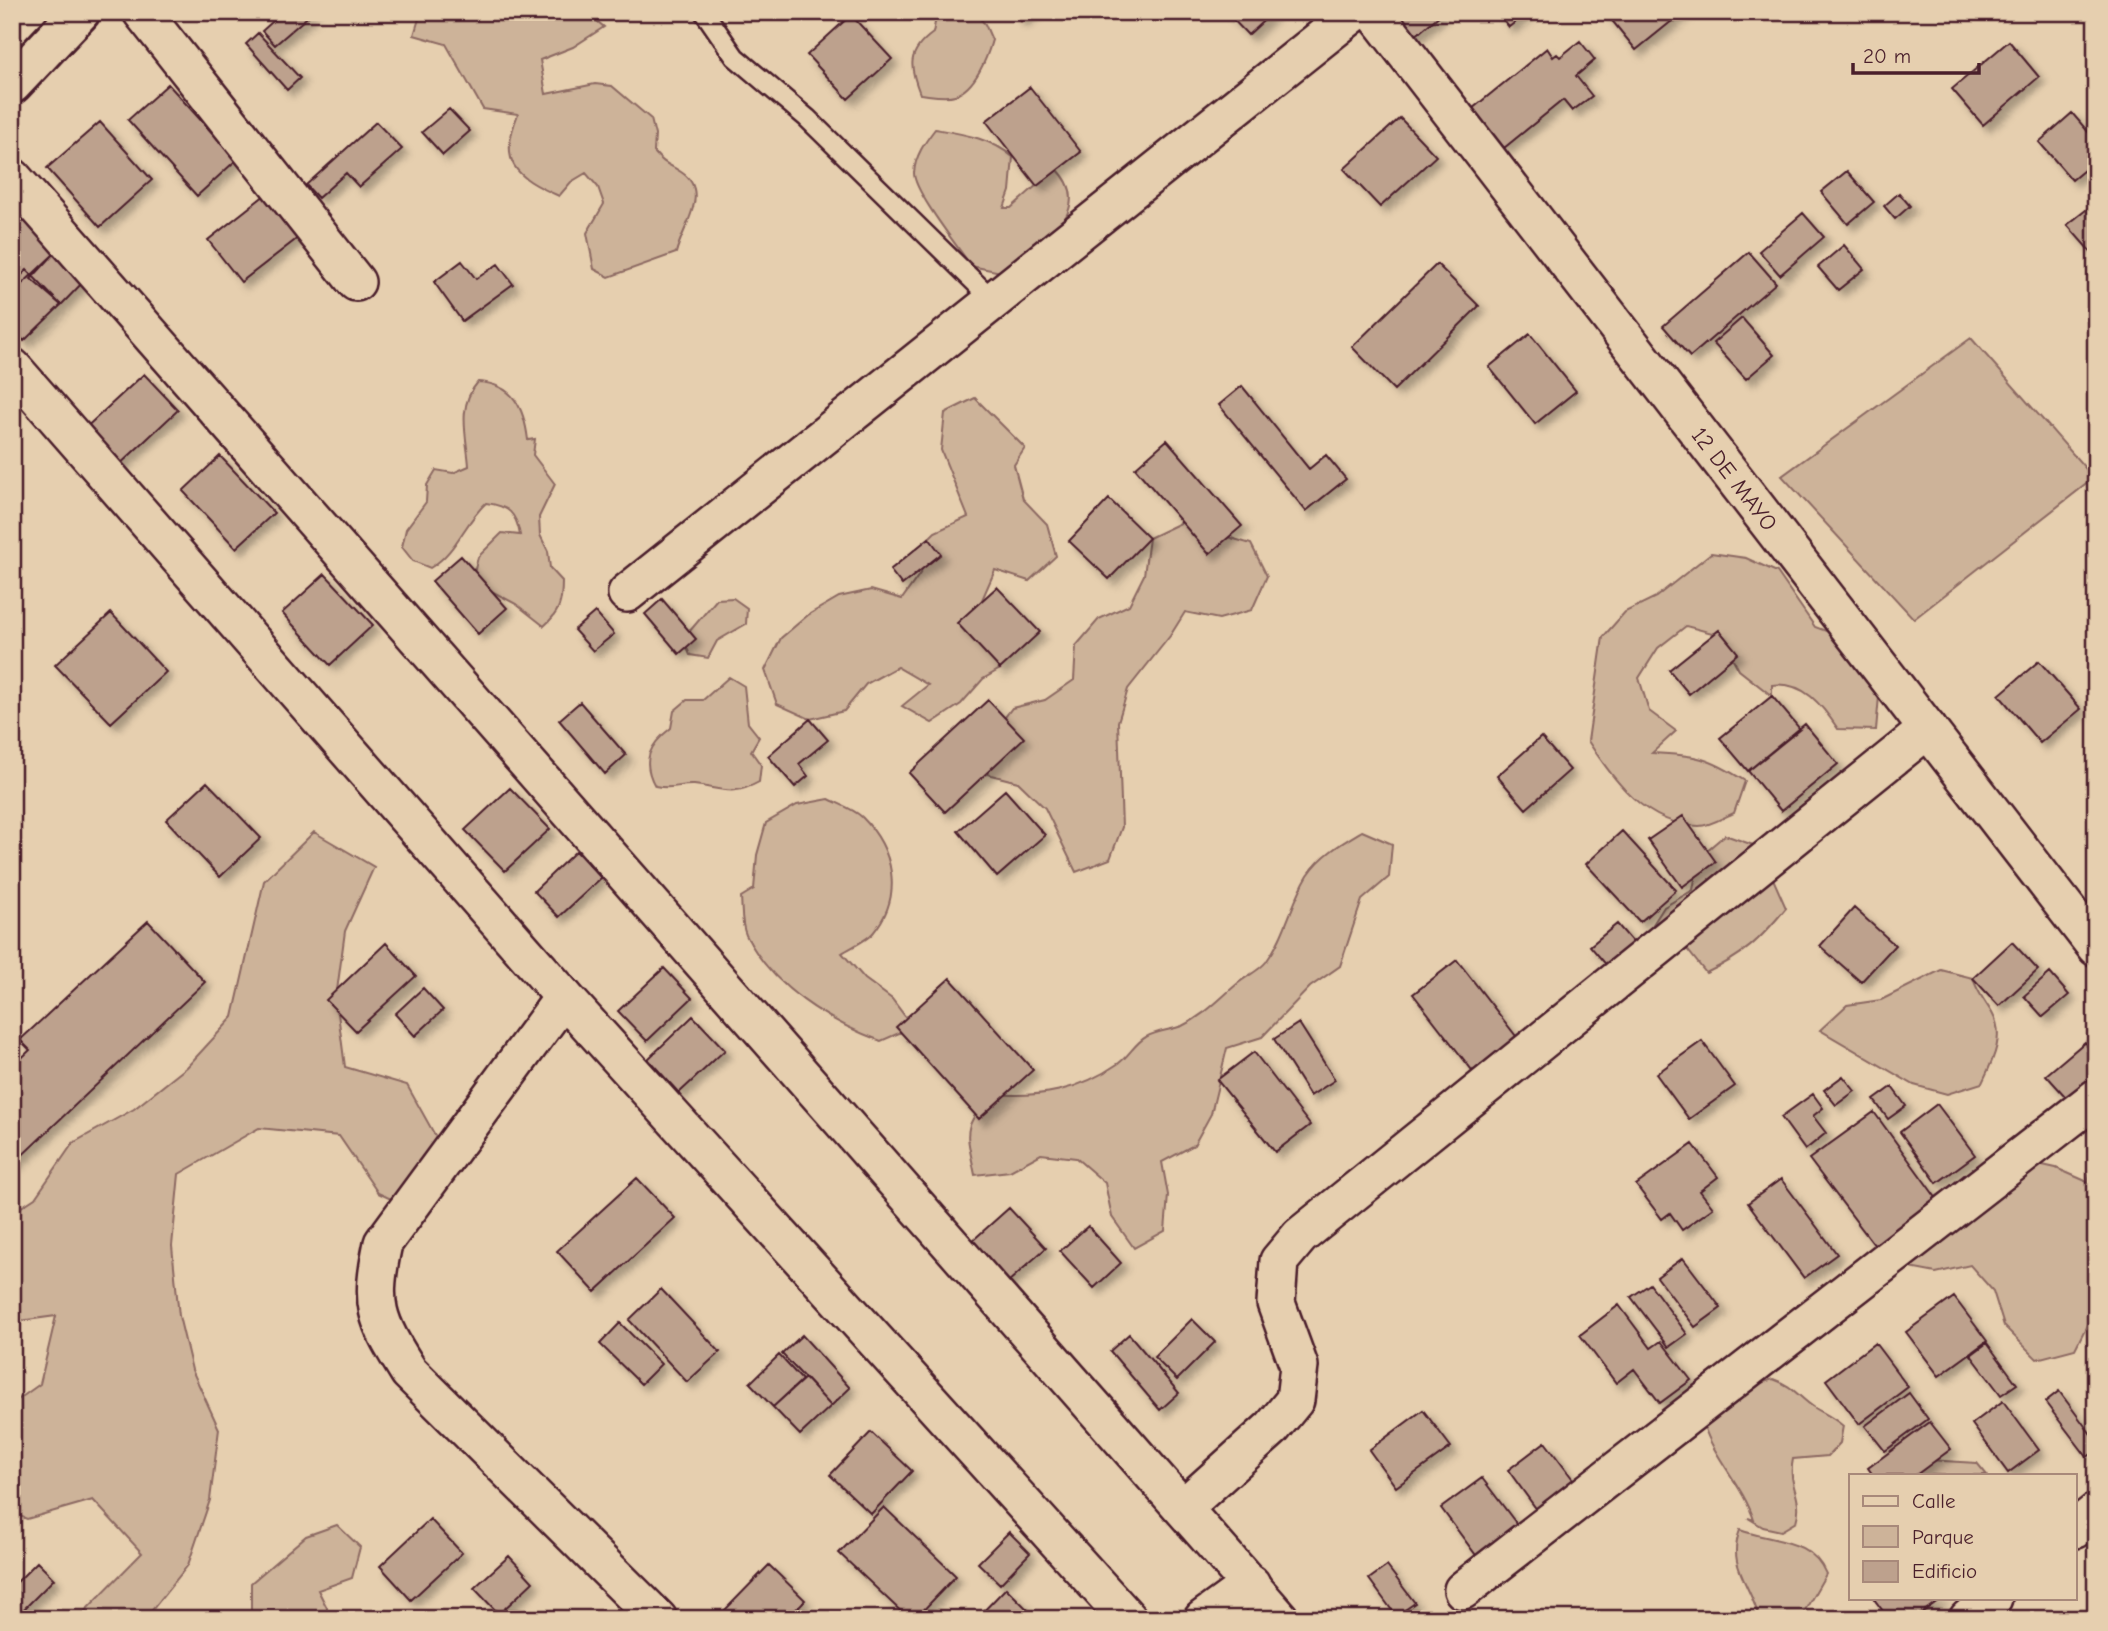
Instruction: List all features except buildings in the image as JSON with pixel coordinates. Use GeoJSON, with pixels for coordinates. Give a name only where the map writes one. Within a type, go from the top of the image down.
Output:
{"type":"FeatureCollection","features":[{"type":"Feature","properties":{"kind":"main road"},"geometry":{"type":"LineString","coordinates":[[12,84],[80,12]]}},
{"type":"Feature","properties":{"kind":"street"},"geometry":{"type":"LineString","coordinates":[[142,12],[356,282]]}},
{"type":"Feature","properties":{"kind":"street"},"geometry":{"type":"LineString","coordinates":[[627,593],[1355,12]]}},
{"type":"Feature","properties":{"kind":"street","name":"12 DE MAYO"},"geometry":{"type":"LineString","coordinates":[[1374,12],[2096,947]]}},
{"type":"Feature","properties":{"kind":"street"},"geometry":{"type":"LineString","coordinates":[[12,177],[1280,1619]]}},
{"type":"Feature","properties":{"kind":"street"},"geometry":{"type":"LineString","coordinates":[[12,367],[564,997],[1122,1617]]}},
{"type":"Feature","properties":{"kind":"street"},"geometry":{"type":"LineString","coordinates":[[1184,1507],[1272,1428],[1295,1400],[1299,1366],[1276,1303],[1279,1261],[1300,1236],[1928,729]]}},
{"type":"Feature","properties":{"kind":"street"},"geometry":{"type":"LineString","coordinates":[[564,997],[383,1243],[374,1287],[383,1330],[409,1372],[658,1619]]}},
{"type":"Feature","properties":{"kind":"street"},"geometry":{"type":"LineString","coordinates":[[1463,1590],[2096,1098]]}},
{"type":"Feature","properties":{"kind":"street"},"geometry":{"type":"LineString","coordinates":[[2076,1528],[2096,1512]]}},
{"type":"Feature","properties":{"kind":"street"},"geometry":{"type":"LineString","coordinates":[[1203,1619],[1251,1584]]}},
{"type":"Feature","properties":{"kind":"street"},"geometry":{"type":"LineString","coordinates":[[1968,1619],[1991,1600]]}},
{"type":"Feature","properties":{"kind":"lane"},"geometry":{"type":"LineString","coordinates":[[704,12],[735,57],[807,118],[994,301]]}},
{"type":"Feature","properties":{"kind":"green space"},"geometry":{"type":"Polygon","coordinates":[[[421,12],[586,12],[604,27],[573,47],[540,60],[546,94],[595,84],[612,86],[651,119],[655,135],[654,152],[690,180],[694,189],[695,200],[676,253],[609,277],[594,269],[587,233],[604,204],[598,187],[586,173],[571,182],[559,196],[521,174],[510,156],[512,130],[518,114],[483,109],[446,44],[414,35],[421,12]]]}},
{"type":"Feature","properties":{"kind":"green space"},"geometry":{"type":"Polygon","coordinates":[[[937,12],[974,12],[985,24],[992,40],[974,80],[962,92],[951,96],[920,94],[912,67],[918,47],[933,33],[937,12]]]}},
{"type":"Feature","properties":{"kind":"green space"},"geometry":{"type":"Polygon","coordinates":[[[935,129],[986,141],[1013,157],[1010,191],[1004,208],[1011,208],[1056,168],[1068,184],[1071,199],[1067,214],[1059,227],[1006,273],[971,266],[921,193],[914,173],[916,161],[935,129]]]}},
{"type":"Feature","properties":{"kind":"green space"},"geometry":{"type":"Polygon","coordinates":[[[1971,338],[2094,478],[1914,619],[1782,476],[1971,338]]]}},
{"type":"Feature","properties":{"kind":"green space"},"geometry":{"type":"Polygon","coordinates":[[[478,382],[500,387],[515,399],[523,417],[528,440],[535,439],[533,455],[555,484],[539,517],[540,535],[548,551],[550,568],[562,581],[561,595],[557,611],[544,626],[516,604],[484,587],[474,573],[478,557],[502,533],[520,535],[514,516],[506,509],[486,503],[454,546],[430,568],[413,561],[402,547],[406,529],[426,502],[427,485],[436,470],[453,473],[469,466],[465,412],[467,401],[478,382]]]}},
{"type":"Feature","properties":{"kind":"green space"},"geometry":{"type":"Polygon","coordinates":[[[975,398],[1025,448],[1014,465],[1023,499],[1047,524],[1056,556],[1029,581],[995,570],[981,602],[1000,669],[983,679],[961,704],[932,723],[902,706],[928,685],[897,667],[866,684],[844,711],[810,719],[777,704],[765,670],[781,638],[808,615],[839,597],[871,590],[902,599],[921,572],[929,538],[935,532],[968,517],[941,450],[945,413],[975,398]]]}},
{"type":"Feature","properties":{"kind":"green space"},"geometry":{"type":"Polygon","coordinates":[[[1191,518],[1221,535],[1251,544],[1267,576],[1252,610],[1219,619],[1185,612],[1170,636],[1128,689],[1118,722],[1122,827],[1110,859],[1076,872],[1045,808],[1018,782],[983,773],[990,737],[1012,708],[1045,700],[1074,680],[1076,646],[1099,619],[1129,605],[1144,575],[1149,538],[1191,518]]]}},
{"type":"Feature","properties":{"kind":"green space"},"geometry":{"type":"Polygon","coordinates":[[[1711,553],[1746,558],[1777,572],[1815,627],[1848,639],[1873,662],[1879,696],[1876,730],[1838,729],[1811,696],[1794,687],[1772,685],[1772,696],[1739,670],[1720,635],[1686,626],[1658,648],[1639,678],[1649,711],[1676,731],[1652,753],[1680,755],[1711,762],[1745,781],[1734,813],[1699,826],[1680,824],[1647,809],[1621,785],[1588,741],[1603,637],[1625,612],[1656,597],[1711,553]]]}},
{"type":"Feature","properties":{"kind":"green space"},"geometry":{"type":"Polygon","coordinates":[[[733,598],[747,608],[746,624],[717,641],[708,658],[690,655],[683,639],[717,599],[733,598]]]}},
{"type":"Feature","properties":{"kind":"green space"},"geometry":{"type":"Polygon","coordinates":[[[729,677],[744,686],[748,723],[759,737],[751,751],[761,765],[759,782],[734,790],[694,785],[655,786],[648,761],[657,741],[671,728],[674,711],[687,700],[703,700],[729,677]]]}},
{"type":"Feature","properties":{"kind":"green space"},"geometry":{"type":"Polygon","coordinates":[[[829,799],[859,814],[882,843],[888,858],[892,888],[883,919],[870,936],[842,953],[865,979],[892,999],[913,1027],[881,1041],[822,1013],[786,986],[757,954],[743,926],[741,897],[754,889],[757,855],[766,823],[797,805],[829,799]]]}},
{"type":"Feature","properties":{"kind":"green space"},"geometry":{"type":"Polygon","coordinates":[[[1362,831],[1392,844],[1389,877],[1362,900],[1340,966],[1310,987],[1262,1037],[1227,1048],[1211,1114],[1194,1145],[1162,1162],[1168,1195],[1165,1231],[1134,1248],[1112,1217],[1105,1183],[1076,1158],[1041,1154],[1010,1171],[975,1175],[968,1131],[975,1115],[992,1094],[1026,1095],[1059,1091],[1074,1086],[1119,1063],[1146,1037],[1182,1026],[1198,1017],[1266,962],[1279,941],[1302,886],[1313,868],[1332,850],[1362,831]]]}},
{"type":"Feature","properties":{"kind":"green space"},"geometry":{"type":"Polygon","coordinates":[[[314,832],[374,867],[345,931],[336,998],[345,1067],[407,1085],[441,1146],[391,1199],[378,1193],[339,1136],[259,1128],[179,1174],[172,1246],[179,1316],[192,1370],[219,1429],[210,1500],[188,1565],[145,1619],[77,1619],[142,1553],[93,1500],[27,1519],[12,1513],[12,1404],[40,1384],[56,1316],[12,1322],[12,1213],[35,1198],[73,1143],[134,1109],[187,1067],[233,1017],[264,881],[314,832]]]}},
{"type":"Feature","properties":{"kind":"green space"},"geometry":{"type":"Polygon","coordinates":[[[1725,835],[1759,847],[1786,908],[1750,946],[1706,973],[1682,943],[1652,926],[1664,907],[1693,890],[1699,857],[1725,835]]]}},
{"type":"Feature","properties":{"kind":"green space"},"geometry":{"type":"Polygon","coordinates":[[[1941,970],[1973,978],[1996,1022],[1996,1049],[1982,1083],[1947,1094],[1914,1085],[1820,1030],[1847,1005],[1881,1000],[1941,970]]]}},
{"type":"Feature","properties":{"kind":"green space"},"geometry":{"type":"Polygon","coordinates":[[[2096,1143],[2096,1316],[2090,1319],[2075,1349],[2037,1359],[2004,1326],[1993,1291],[1970,1265],[1936,1273],[1899,1266],[2025,1161],[2056,1168],[2088,1182],[2096,1143]]]}},
{"type":"Feature","properties":{"kind":"green space"},"geometry":{"type":"Polygon","coordinates":[[[1773,1379],[1786,1385],[1843,1426],[1840,1443],[1828,1456],[1793,1459],[1792,1477],[1798,1513],[1796,1522],[1781,1531],[1763,1527],[1748,1518],[1754,1520],[1704,1426],[1758,1384],[1773,1379]]]}},
{"type":"Feature","properties":{"kind":"green space"},"geometry":{"type":"Polygon","coordinates":[[[1911,1459],[1977,1463],[1986,1474],[1904,1474],[1911,1459]]]}},
{"type":"Feature","properties":{"kind":"green space"},"geometry":{"type":"Polygon","coordinates":[[[337,1525],[360,1547],[352,1578],[318,1590],[327,1608],[326,1619],[251,1619],[251,1583],[306,1536],[337,1525]]]}},
{"type":"Feature","properties":{"kind":"green space"},"geometry":{"type":"Polygon","coordinates":[[[1740,1530],[1801,1547],[1820,1562],[1826,1574],[1800,1619],[1759,1619],[1738,1565],[1736,1555],[1740,1530]]]}}]}
